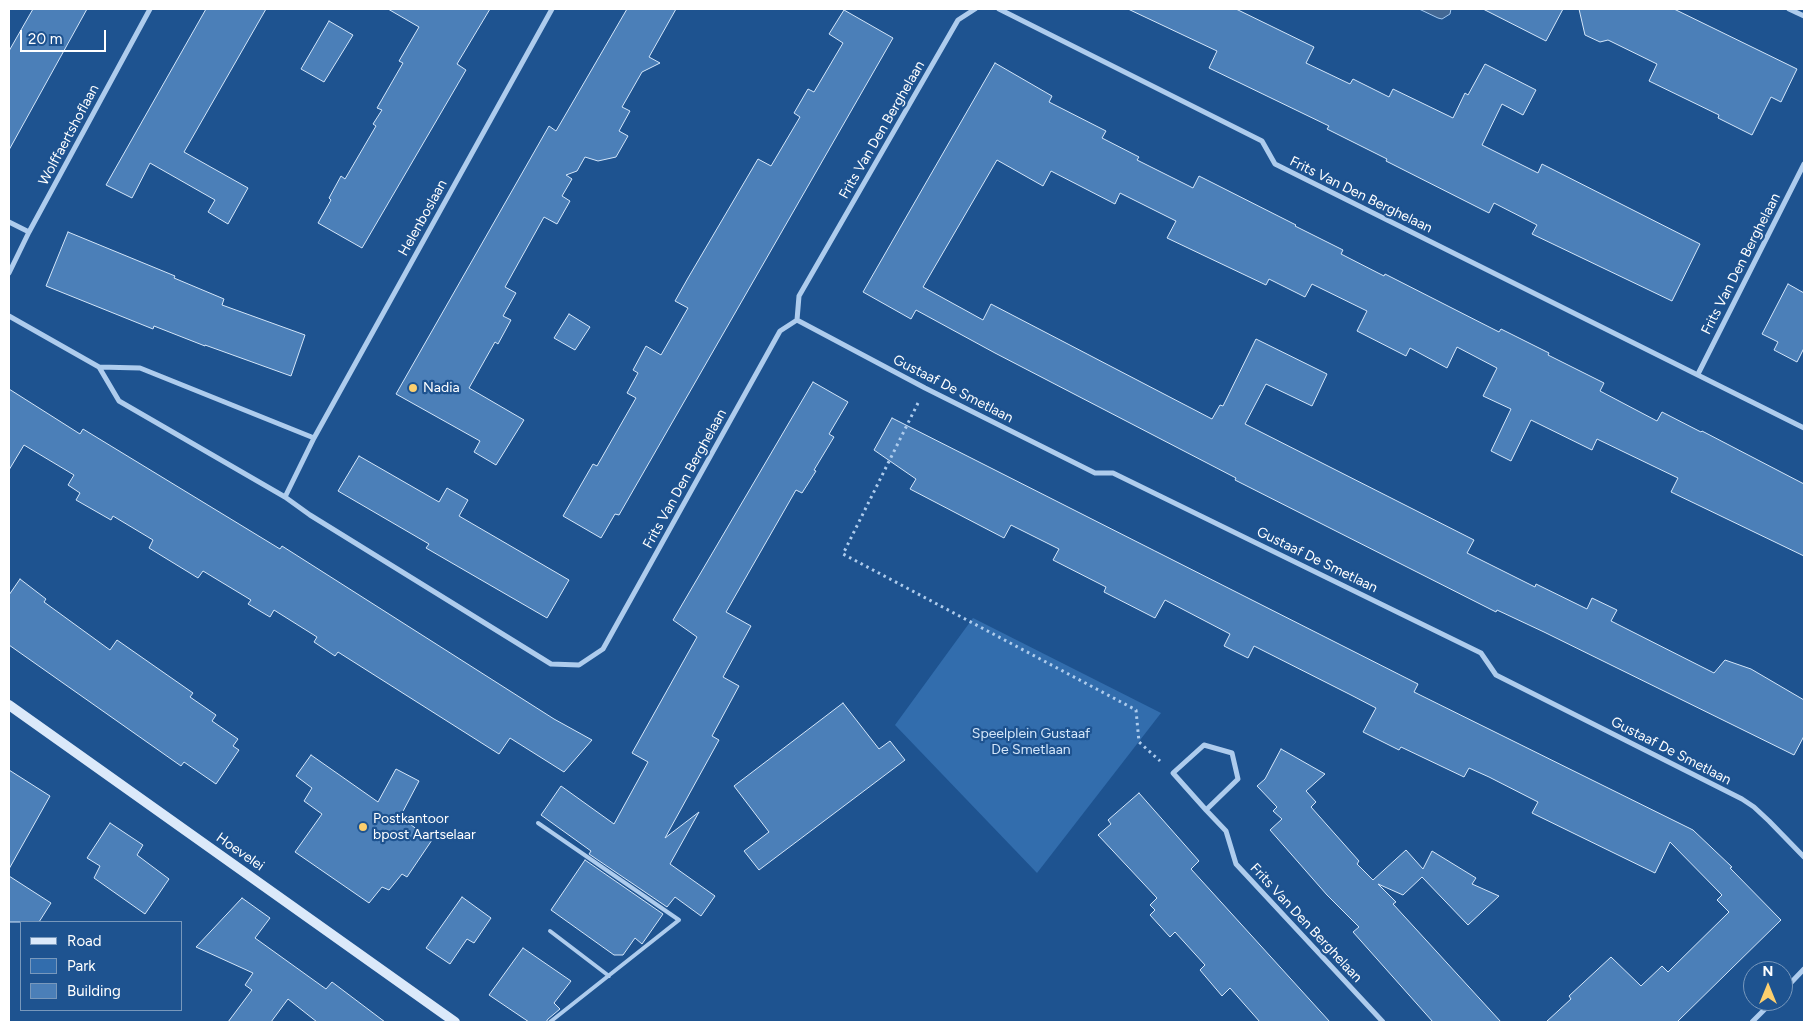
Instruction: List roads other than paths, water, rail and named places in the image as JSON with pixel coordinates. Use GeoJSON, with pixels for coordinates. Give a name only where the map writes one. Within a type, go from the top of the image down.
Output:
{"type":"FeatureCollection","features":[{"type":"Feature","properties":{"kind":"street","name":"Wolffaertshoflaan"},"geometry":{"type":"LineString","coordinates":[[9,273],[29,232],[150,9]]}},
{"type":"Feature","properties":{"kind":"street","name":"Helenboslaan"},"geometry":{"type":"LineString","coordinates":[[285,497],[314,438],[552,9]]}},
{"type":"Feature","properties":{"kind":"street","name":"Frits Van Den Berghelaan"},"geometry":{"type":"LineString","coordinates":[[285,497],[310,515],[551,664],[579,665],[603,649],[780,332],[797,320],[799,296],[958,20],[975,9]]}},
{"type":"Feature","properties":{"kind":"street","name":"Frits Van Den Berghelaan"},"geometry":{"type":"LineString","coordinates":[[998,9],[1262,141],[1275,164],[1804,428]]}},
{"type":"Feature","properties":{"kind":"street"},"geometry":{"type":"LineString","coordinates":[[1789,9],[1804,16]]}},
{"type":"Feature","properties":{"kind":"street","name":"Frits Van Den Berghelaan"},"geometry":{"type":"LineString","coordinates":[[1698,374],[1804,164]]}},
{"type":"Feature","properties":{"kind":"street"},"geometry":{"type":"LineString","coordinates":[[9,222],[29,232]]}},
{"type":"Feature","properties":{"kind":"street"},"geometry":{"type":"LineString","coordinates":[[9,316],[99,367],[140,368],[314,438]]}},
{"type":"Feature","properties":{"kind":"street","name":"Gustaaf De Smetlaan"},"geometry":{"type":"LineString","coordinates":[[797,320],[925,388],[1095,473],[1113,473],[1481,653],[1496,675],[1742,799],[1769,821],[1804,857]]}},
{"type":"Feature","properties":{"kind":"street"},"geometry":{"type":"LineString","coordinates":[[99,367],[119,401],[285,497]]}},
{"type":"Feature","properties":{"kind":"street","name":"Hoevelei"},"geometry":{"type":"LineString","coordinates":[[9,705],[455,1022]]}},
{"type":"Feature","properties":{"kind":"street","name":"Frits Van Den Berghelaan"},"geometry":{"type":"LineString","coordinates":[[1206,810],[1238,779],[1232,753],[1204,745],[1174,773],[1206,810],[1226,831],[1236,864],[1383,1022]]}},
{"type":"Feature","properties":{"kind":"street"},"geometry":{"type":"LineString","coordinates":[[1793,981],[1804,969]]}},
{"type":"Feature","properties":{"kind":"street"},"geometry":{"type":"LineString","coordinates":[[1752,1022],[1763,1011]]}},
{"type":"Feature","properties":{"kind":"lane"},"geometry":{"type":"LineString","coordinates":[[538,823],[679,920],[550,1022]]}},
{"type":"Feature","properties":{"kind":"lane"},"geometry":{"type":"LineString","coordinates":[[550,932],[609,976]]}},
{"type":"Feature","properties":{"kind":"place","name":"Nadia"},"geometry":{"type":"Point","coordinates":[413,388]}},
{"type":"Feature","properties":{"kind":"place","name":"Postkantoor bpost Aartselaar"},"geometry":{"type":"Point","coordinates":[363,827]}},
{"type":"Feature","properties":{"kind":"park label","name":"Speelplein Gustaaf De Smetlaan"},"geometry":{"type":"Point","coordinates":[1031,742]}}]}
